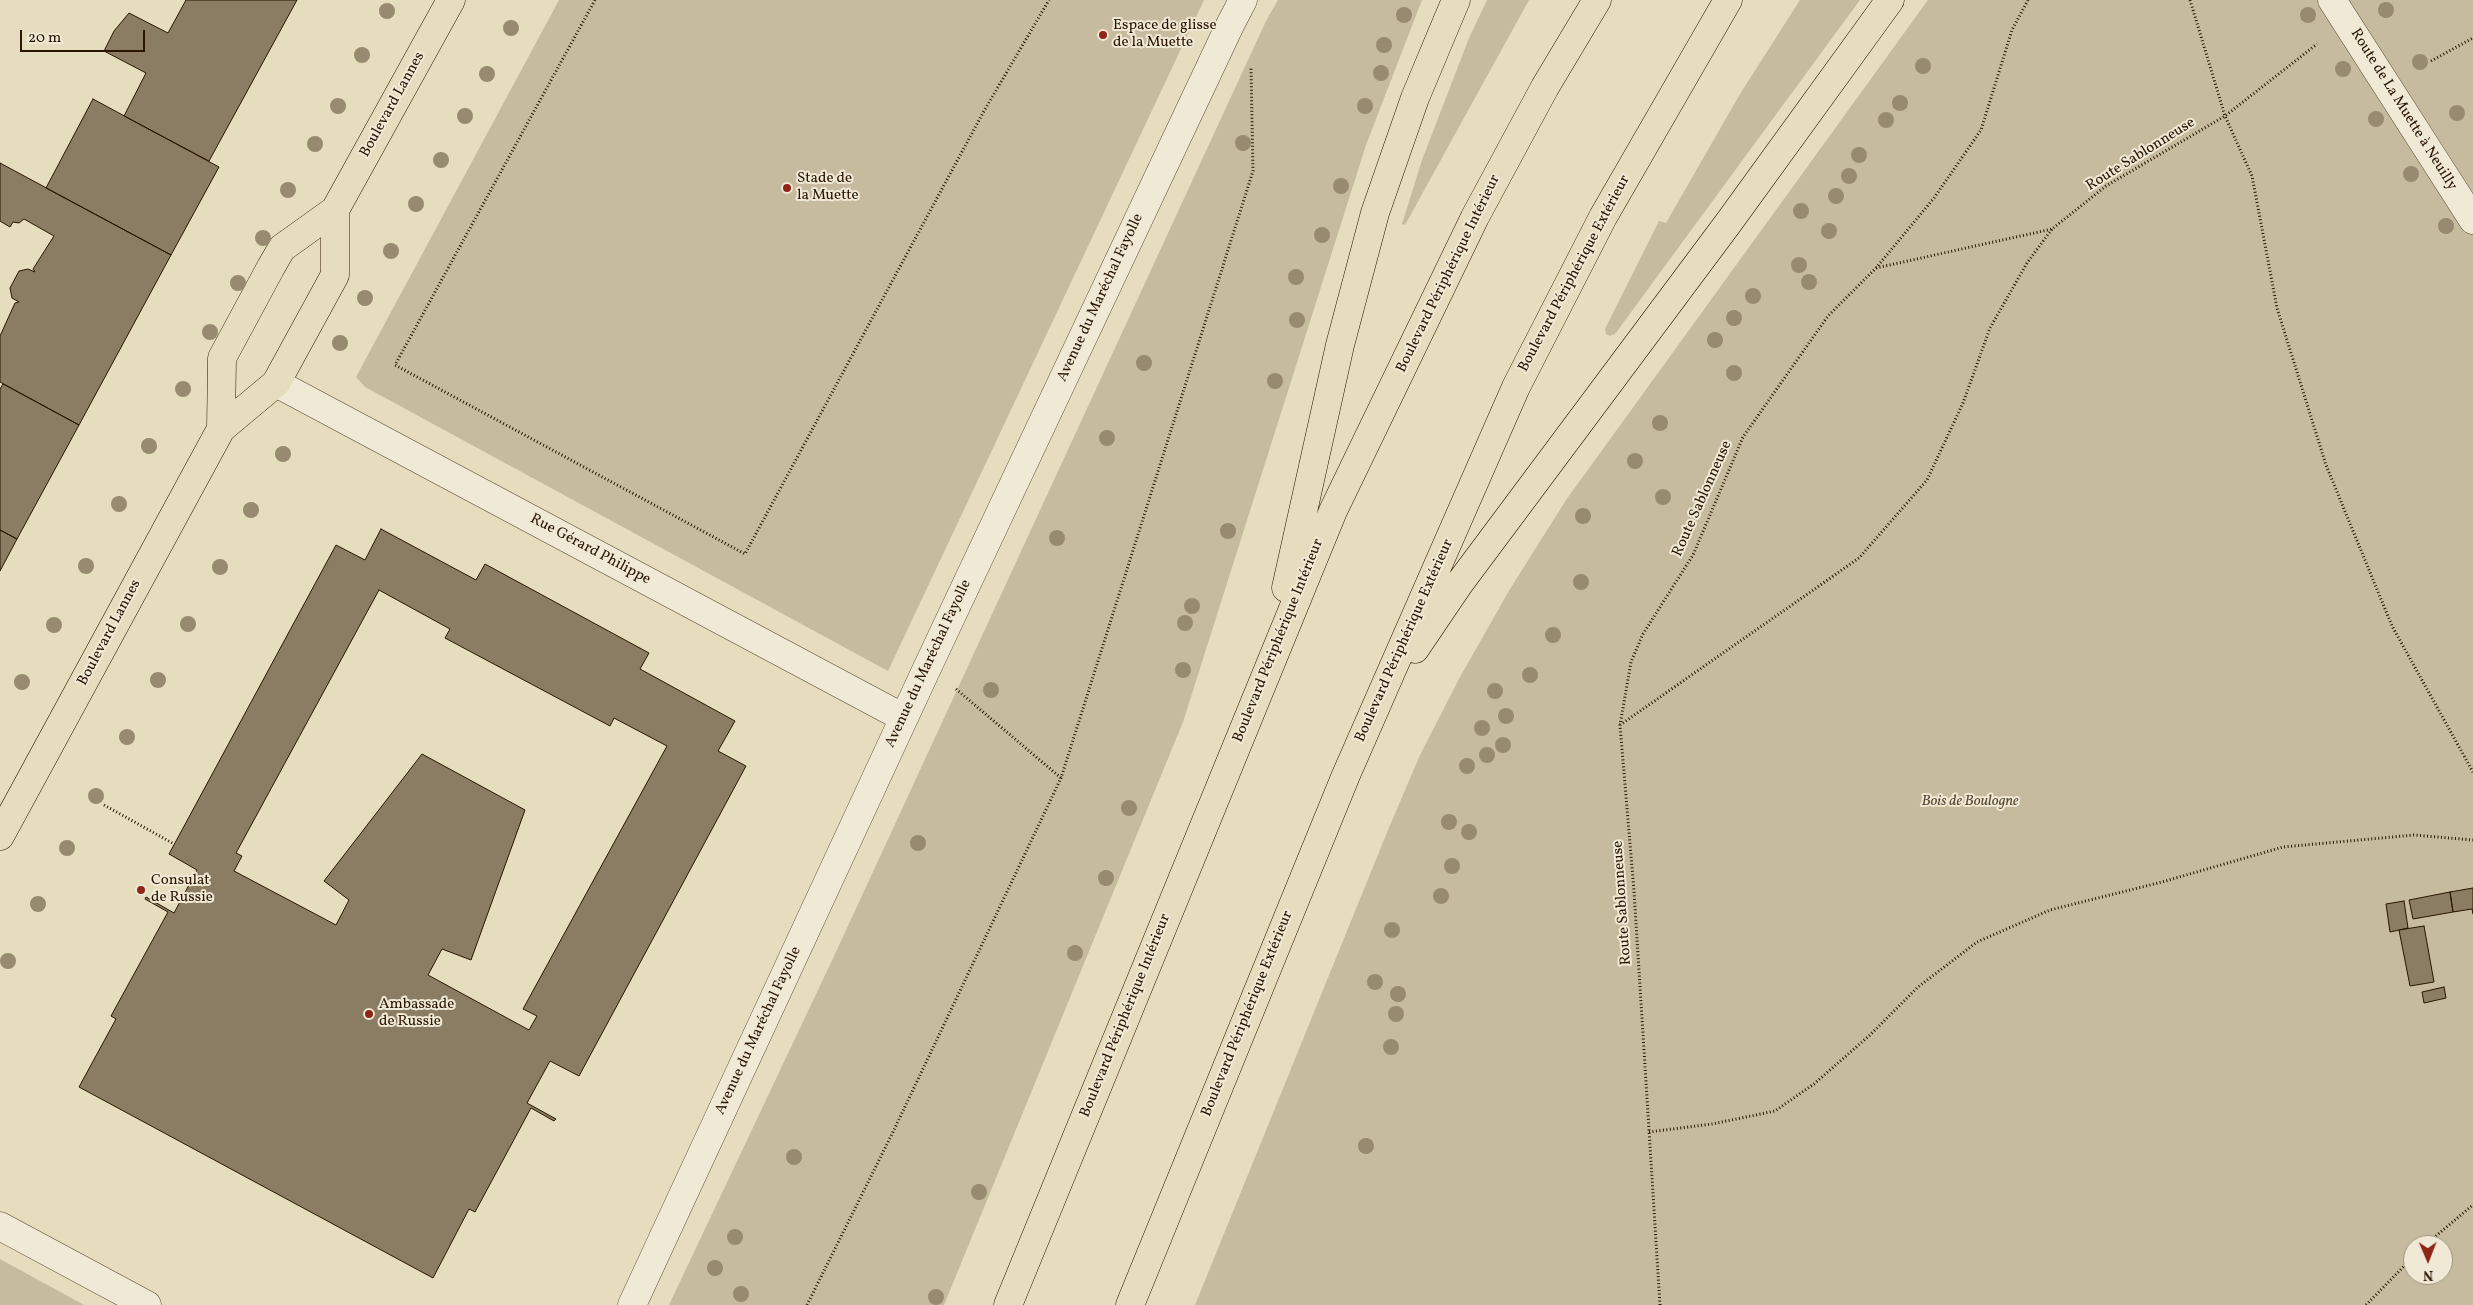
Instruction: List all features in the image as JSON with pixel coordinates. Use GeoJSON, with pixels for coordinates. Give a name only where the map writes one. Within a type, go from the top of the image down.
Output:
{"type":"FeatureCollection","features":[{"type":"Feature","properties":{"kind":"main road","name":"Boulevard Lannes"},"geometry":{"type":"LineString","coordinates":[[221,429],[222,358],[282,248],[334,210],[451,0]]}},
{"type":"Feature","properties":{"kind":"main road"},"geometry":{"type":"LineString","coordinates":[[1239,738],[1269,650],[1291,568],[1340,345],[1375,213],[1415,98],[1456,0]]}},
{"type":"Feature","properties":{"kind":"main road","name":"Boulevard Périphérique Intérieur"},"geometry":{"type":"LineString","coordinates":[[1008,1305],[1333,511],[1466,235],[1545,87],[1597,0]]}},
{"type":"Feature","properties":{"kind":"main road","name":"Boulevard Périphérique Extérieur"},"geometry":{"type":"LineString","coordinates":[[1130,1305],[1346,775],[1516,387],[1603,217],[1728,0]]}},
{"type":"Feature","properties":{"kind":"main road"},"geometry":{"type":"LineString","coordinates":[[1346,775],[1378,710],[1411,654],[1459,584],[1729,222],[1890,0]]}},
{"type":"Feature","properties":{"kind":"main road","name":"Boulevard Lannes"},"geometry":{"type":"LineString","coordinates":[[0,836],[221,429],[276,383],[335,275],[334,210]]}},
{"type":"Feature","properties":{"kind":"street","name":"Avenue du Maréchal Fayolle"},"geometry":{"type":"LineString","coordinates":[[632,1305],[904,718],[1230,24],[1243,0]]}},
{"type":"Feature","properties":{"kind":"street","name":"Route de La Muette à Neuilly"},"geometry":{"type":"LineString","coordinates":[[2332,0],[2473,220]]}},
{"type":"Feature","properties":{"kind":"street","name":"Rue Gérard Philippe"},"geometry":{"type":"LineString","coordinates":[[276,383],[904,718]]}},
{"type":"Feature","properties":{"kind":"street"},"geometry":{"type":"LineString","coordinates":[[0,1226],[147,1305]]}},
{"type":"Feature","properties":{"kind":"path"},"geometry":{"type":"LineString","coordinates":[[595,0],[395,365],[745,554],[984,111],[1049,0]]}},
{"type":"Feature","properties":{"kind":"path"},"geometry":{"type":"LineString","coordinates":[[1876,268],[1934,198],[1980,130],[2012,30],[2028,0]]}},
{"type":"Feature","properties":{"kind":"path"},"geometry":{"type":"LineString","coordinates":[[2190,0],[2225,116],[2252,176],[2277,308],[2326,465],[2392,626],[2473,772]]}},
{"type":"Feature","properties":{"kind":"path"},"geometry":{"type":"LineString","coordinates":[[2430,61],[2473,38]]}},
{"type":"Feature","properties":{"kind":"path","name":"Route Sablonneuse"},"geometry":{"type":"LineString","coordinates":[[1660,1305],[1634,891],[1620,725],[1631,662],[1643,634],[1693,555],[1743,437],[1828,316],[1876,268],[2052,229],[2106,186],[2225,116],[2317,44]]}},
{"type":"Feature","properties":{"kind":"path"},"geometry":{"type":"LineString","coordinates":[[807,1305],[893,1132],[1061,778],[1253,171],[1251,65]]}},
{"type":"Feature","properties":{"kind":"path"},"geometry":{"type":"LineString","coordinates":[[1620,725],[1860,558],[1927,480],[1963,403],[1990,328],[2027,263],[2052,229]]}},
{"type":"Feature","properties":{"kind":"path"},"geometry":{"type":"LineString","coordinates":[[950,683],[1061,778]]}},
{"type":"Feature","properties":{"kind":"path"},"geometry":{"type":"LineString","coordinates":[[104,805],[174,844]]}},
{"type":"Feature","properties":{"kind":"path"},"geometry":{"type":"LineString","coordinates":[[1649,1132],[1712,1124],[1775,1112],[1814,1084],[1870,1035],[1918,986],[1977,942],[2050,910],[2162,882],[2283,847],[2414,835],[2473,840]]}},
{"type":"Feature","properties":{"kind":"path"},"geometry":{"type":"LineString","coordinates":[[2437,1235],[2473,1205]]}},
{"type":"Feature","properties":{"kind":"path"},"geometry":{"type":"LineString","coordinates":[[2366,1305],[2403,1267]]}},
{"type":"Feature","properties":{"kind":"green space","name":"Stade de la Muette"},"geometry":{"type":"Polygon","coordinates":[[[559,0],[1204,0],[888,671],[365,387],[356,377],[559,0]]]}},
{"type":"Feature","properties":{"kind":"green space"},"geometry":{"type":"Polygon","coordinates":[[[1278,0],[1422,0],[1366,145],[1183,722],[944,1305],[669,1305],[835,954],[1266,21],[1278,0]]]}},
{"type":"Feature","properties":{"kind":"green space"},"geometry":{"type":"Polygon","coordinates":[[[1487,0],[1529,0],[1405,225],[1402,224],[1422,160],[1469,38],[1487,0]]]}},
{"type":"Feature","properties":{"kind":"green space"},"geometry":{"type":"Polygon","coordinates":[[[1800,0],[1860,0],[1615,334],[1610,336],[1606,334],[1605,329],[1659,221],[1666,223],[1740,94],[1800,0]]]}},
{"type":"Feature","properties":{"kind":"green space","name":"Bois de Boulogne"},"geometry":{"type":"Polygon","coordinates":[[[1928,0],[2473,0],[2473,1305],[1195,1305],[1420,755],[1460,677],[1510,589],[1566,500],[1928,0]]]}},
{"type":"Feature","properties":{"kind":"green space"},"geometry":{"type":"Polygon","coordinates":[[[0,1259],[84,1305],[0,1305],[0,1259]]]}},
{"type":"Feature","properties":{"kind":"building"},"geometry":{"type":"Polygon","coordinates":[[[186,0],[297,0],[209,161],[124,116],[146,73],[104,51],[114,31],[129,13],[168,33],[186,0]]]}},
{"type":"Feature","properties":{"kind":"building"},"geometry":{"type":"Polygon","coordinates":[[[93,99],[219,167],[171,255],[46,188],[93,99]]]}},
{"type":"Feature","properties":{"kind":"building"},"geometry":{"type":"Polygon","coordinates":[[[0,163],[171,255],[79,425],[0,382],[0,336],[15,303],[19,302],[12,298],[10,288],[19,271],[28,269],[35,272],[33,269],[54,236],[24,219],[19,223],[13,222],[10,227],[0,221],[0,163]]]}},
{"type":"Feature","properties":{"kind":"building"},"geometry":{"type":"Polygon","coordinates":[[[3,384],[79,425],[17,539],[0,530],[0,389],[3,384]]]}},
{"type":"Feature","properties":{"kind":"building"},"geometry":{"type":"Polygon","coordinates":[[[381,529],[476,580],[485,564],[649,653],[640,669],[735,721],[718,751],[746,766],[579,1076],[550,1061],[527,1103],[556,1119],[554,1121],[531,1108],[475,1212],[469,1209],[433,1278],[79,1087],[116,1019],[111,1016],[168,912],[145,899],[146,897],[174,913],[197,870],[169,854],[336,545],[365,560],[381,529]],[[379,590],[236,853],[242,856],[234,871],[336,925],[349,900],[324,881],[422,754],[525,810],[471,960],[442,949],[428,975],[529,1030],[537,1016],[523,1009],[667,746],[614,718],[610,726],[445,638],[450,629],[379,590]]]}},
{"type":"Feature","properties":{"kind":"building"},"geometry":{"type":"Polygon","coordinates":[[[0,530],[17,539],[0,571],[0,530]]]}},
{"type":"Feature","properties":{"kind":"building"},"geometry":{"type":"Polygon","coordinates":[[[2473,888],[2473,914],[2472,909],[2453,912],[2450,892],[2473,888]]]}},
{"type":"Feature","properties":{"kind":"building"},"geometry":{"type":"Polygon","coordinates":[[[2450,892],[2453,912],[2413,919],[2409,900],[2450,892]]]}},
{"type":"Feature","properties":{"kind":"building"},"geometry":{"type":"Polygon","coordinates":[[[2404,901],[2408,928],[2390,932],[2386,904],[2404,901]]]}},
{"type":"Feature","properties":{"kind":"building"},"geometry":{"type":"Polygon","coordinates":[[[2424,926],[2434,982],[2410,986],[2399,930],[2424,926]]]}},
{"type":"Feature","properties":{"kind":"building"},"geometry":{"type":"Polygon","coordinates":[[[2444,987],[2446,998],[2424,1003],[2422,992],[2444,987]]]}},
{"type":"Feature","properties":{"kind":"place","name":"Espace de glisse de la Muette"},"geometry":{"type":"Point","coordinates":[1103,35]}},
{"type":"Feature","properties":{"kind":"place","name":"Stade de la Muette"},"geometry":{"type":"Point","coordinates":[787,188]}},
{"type":"Feature","properties":{"kind":"place","name":"Consulat de Russie"},"geometry":{"type":"Point","coordinates":[141,890]}},
{"type":"Feature","properties":{"kind":"place","name":"Ambassade de Russie"},"geometry":{"type":"Point","coordinates":[369,1014]}}]}
